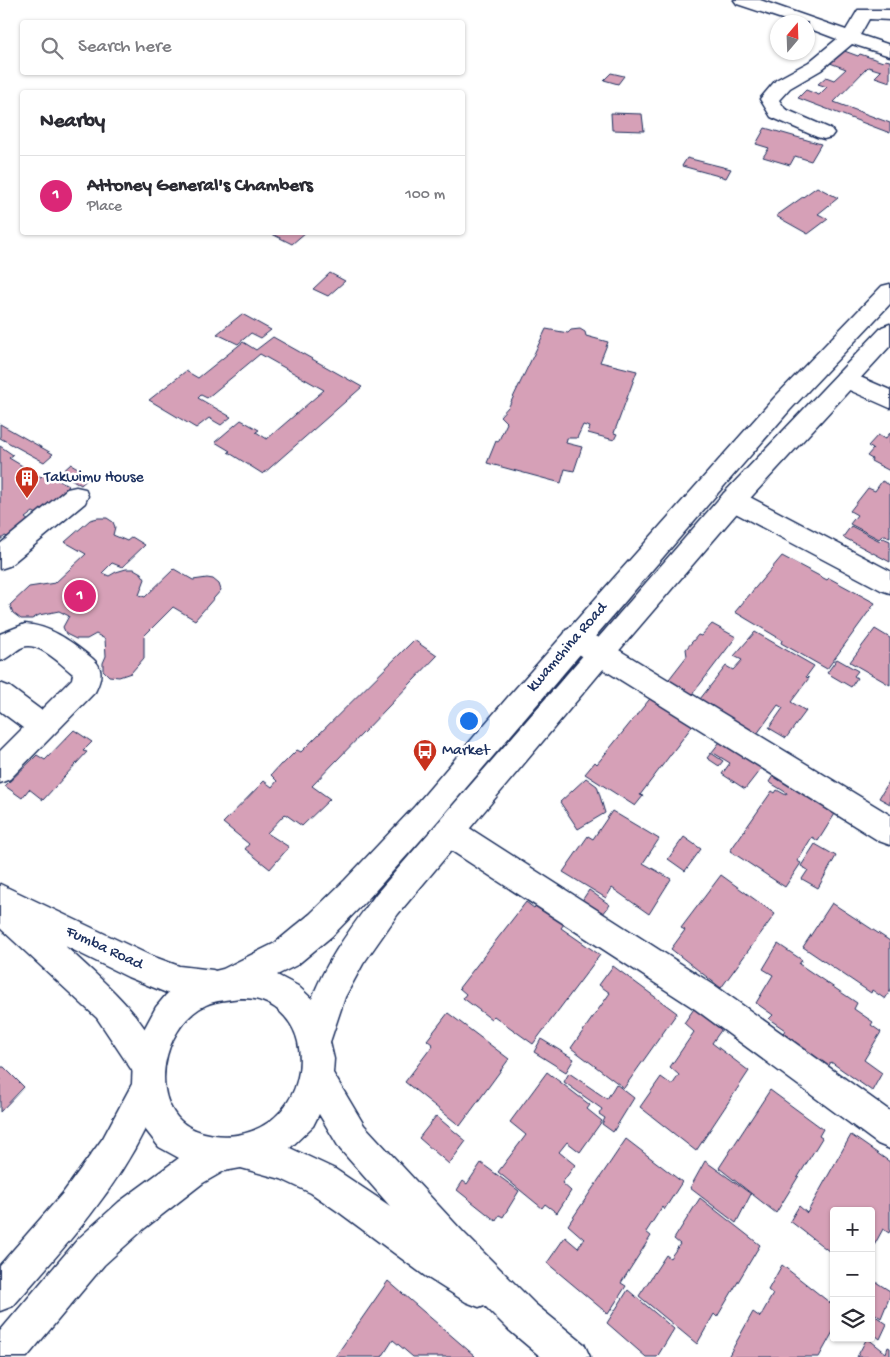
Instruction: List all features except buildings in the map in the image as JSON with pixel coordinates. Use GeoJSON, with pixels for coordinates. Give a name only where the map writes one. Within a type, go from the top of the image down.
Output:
{"type":"FeatureCollection","features":[{"type":"Feature","properties":{"kind":"main road"},"geometry":{"type":"LineString","coordinates":[[743,0],[890,51]]}},
{"type":"Feature","properties":{"kind":"main road"},"geometry":{"type":"LineString","coordinates":[[824,133],[778,113],[769,99],[783,84],[815,66],[850,37],[868,7],[890,15]]}},
{"type":"Feature","properties":{"kind":"main road","name":"kwamchina Road"},"geometry":{"type":"LineString","coordinates":[[221,985],[286,954],[321,925],[356,890],[425,815],[576,638],[776,411],[890,291]]}},
{"type":"Feature","properties":{"kind":"main road","name":"kwamchina Road"},"geometry":{"type":"LineString","coordinates":[[315,1039],[331,991],[352,953],[388,904],[600,653],[733,500],[890,332]]}},
{"type":"Feature","properties":{"kind":"main road"},"geometry":{"type":"LineString","coordinates":[[846,379],[890,400]]}},
{"type":"Feature","properties":{"kind":"main road"},"geometry":{"type":"LineString","coordinates":[[0,559],[76,496]]}},
{"type":"Feature","properties":{"kind":"main road"},"geometry":{"type":"LineString","coordinates":[[733,500],[890,583]]}},
{"type":"Feature","properties":{"kind":"main road"},"geometry":{"type":"LineString","coordinates":[[0,650],[16,638],[27,635],[46,639],[87,670],[85,684],[0,770]]}},
{"type":"Feature","properties":{"kind":"main road"},"geometry":{"type":"LineString","coordinates":[[576,638],[890,831]]}},
{"type":"Feature","properties":{"kind":"main road"},"geometry":{"type":"LineString","coordinates":[[0,695],[43,727]]}},
{"type":"Feature","properties":{"kind":"main road"},"geometry":{"type":"LineString","coordinates":[[449,832],[706,998],[890,1129]]}},
{"type":"Feature","properties":{"kind":"main road","name":"Fumba Road"},"geometry":{"type":"LineString","coordinates":[[0,898],[139,966],[179,982],[221,985]]}},
{"type":"Feature","properties":{"kind":"main road","name":"Fumba Road"},"geometry":{"type":"LineString","coordinates":[[0,907],[108,1007],[147,1076]]}},
{"type":"Feature","properties":{"kind":"main road"},"geometry":{"type":"LineString","coordinates":[[0,1293],[61,1222],[114,1150],[147,1076],[155,1037],[170,1015],[190,997],[221,985],[239,982],[265,986],[288,997],[305,1015],[315,1039],[318,1065],[313,1091],[300,1115],[272,1142],[231,1153],[191,1171],[132,1215],[91,1252],[3,1357]]}},
{"type":"Feature","properties":{"kind":"main road"},"geometry":{"type":"LineString","coordinates":[[147,1076],[155,1113],[170,1134],[200,1152],[231,1153],[285,1163],[323,1181],[438,1263],[522,1317]]}},
{"type":"Feature","properties":{"kind":"main road"},"geometry":{"type":"LineString","coordinates":[[316,1077],[352,1137],[452,1246],[522,1317],[571,1357]]}},
{"type":"Feature","properties":{"kind":"place","name":"Takwimu House"},"geometry":{"type":"Point","coordinates":[27,499]}},
{"type":"Feature","properties":{"kind":"place","name":"Attoney General's Chambers"},"geometry":{"type":"Point","coordinates":[80,596]}},
{"type":"Feature","properties":{"kind":"place","name":"Market"},"geometry":{"type":"Point","coordinates":[425,772]}}]}
